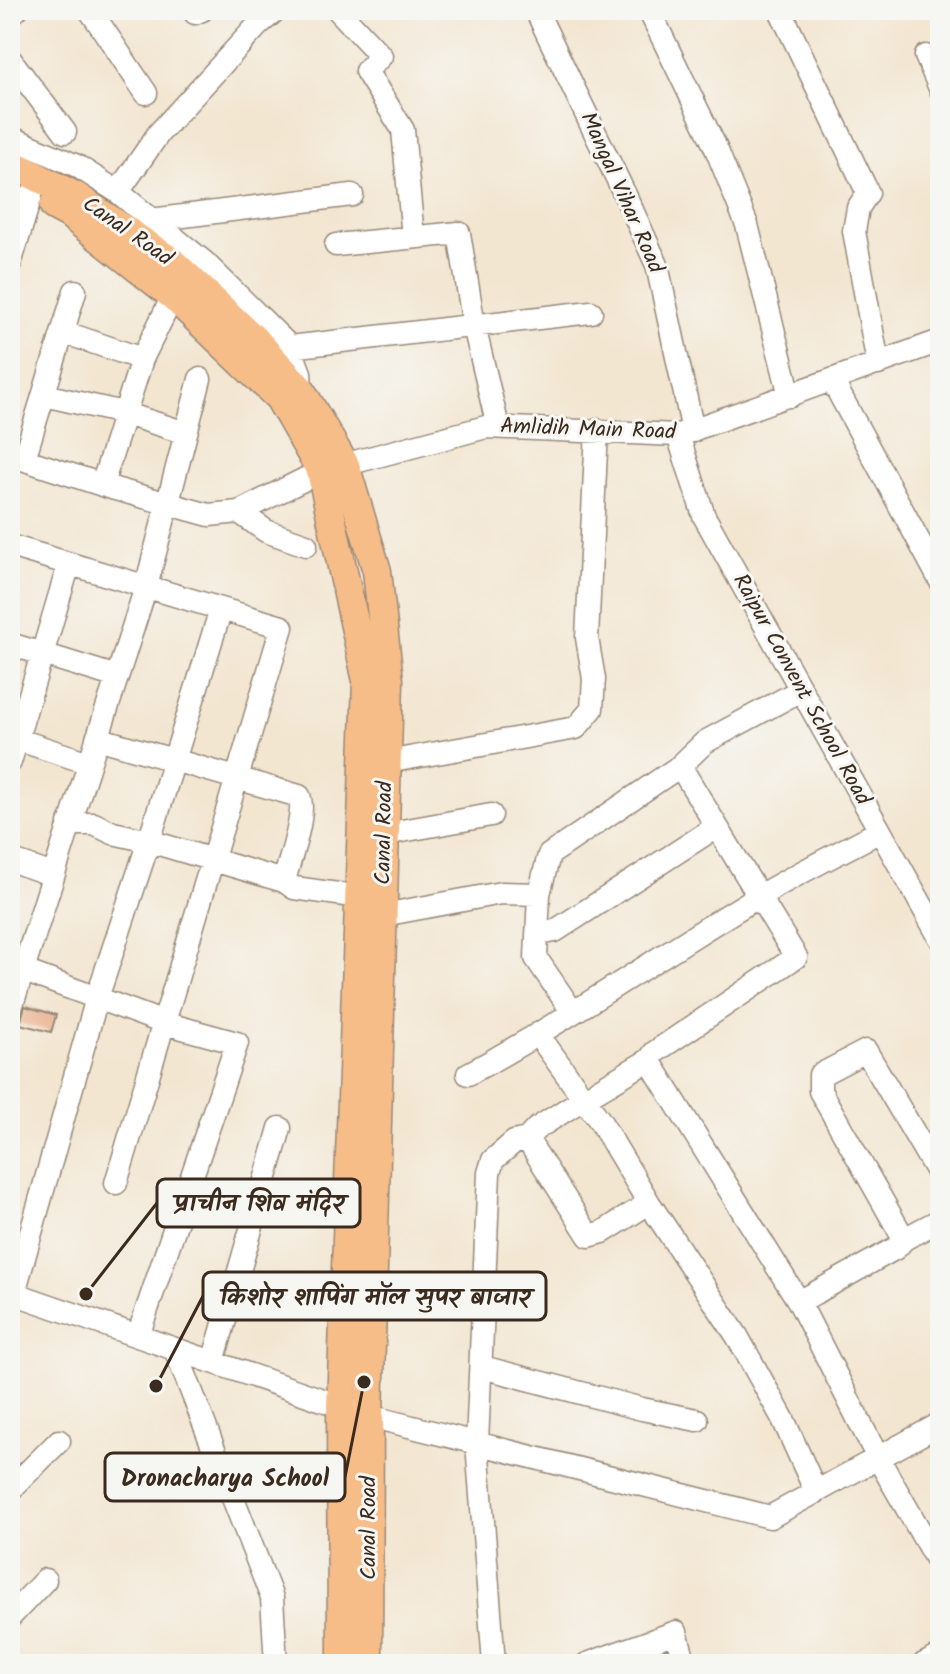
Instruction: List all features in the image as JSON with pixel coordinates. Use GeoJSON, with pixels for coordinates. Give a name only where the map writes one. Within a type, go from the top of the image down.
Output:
{"type":"FeatureCollection","features":[{"type":"Feature","properties":{"kind":"main road","name":"Canal Road"},"geometry":{"type":"LineString","coordinates":[[10,163],[77,197],[171,261],[258,343],[301,390],[377,571],[389,681],[369,1416],[368,1664]]}},
{"type":"Feature","properties":{"kind":"main road","name":"Canal Road"},"geometry":{"type":"LineString","coordinates":[[21,189],[69,214],[173,296],[279,398],[333,468],[367,681],[341,1406],[342,1664]]}},
{"type":"Feature","properties":{"kind":"street"},"geometry":{"type":"LineString","coordinates":[[10,15],[16,10]]}},
{"type":"Feature","properties":{"kind":"street"},"geometry":{"type":"LineString","coordinates":[[90,10],[146,93]]}},
{"type":"Feature","properties":{"kind":"street"},"geometry":{"type":"LineString","coordinates":[[193,10],[195,13],[202,10]]}},
{"type":"Feature","properties":{"kind":"street"},"geometry":{"type":"LineString","coordinates":[[118,192],[159,133],[259,24],[276,10]]}},
{"type":"Feature","properties":{"kind":"street"},"geometry":{"type":"LineString","coordinates":[[338,10],[381,56],[366,71],[403,130],[413,237]]}},
{"type":"Feature","properties":{"kind":"street","name":"Mangal Vihar Road"},"geometry":{"type":"LineString","coordinates":[[536,10],[657,265],[686,433]]}},
{"type":"Feature","properties":{"kind":"street"},"geometry":{"type":"LineString","coordinates":[[649,10],[715,146],[747,225],[790,396]]}},
{"type":"Feature","properties":{"kind":"street"},"geometry":{"type":"LineString","coordinates":[[780,10],[868,193],[858,208],[854,231],[878,364]]}},
{"type":"Feature","properties":{"kind":"street"},"geometry":{"type":"LineString","coordinates":[[926,56],[940,88]]}},
{"type":"Feature","properties":{"kind":"street"},"geometry":{"type":"LineString","coordinates":[[10,59],[65,132]]}},
{"type":"Feature","properties":{"kind":"street"},"geometry":{"type":"LineString","coordinates":[[10,137],[77,166],[118,192],[204,262],[290,347],[300,373],[301,390]]}},
{"type":"Feature","properties":{"kind":"street"},"geometry":{"type":"LineString","coordinates":[[10,264],[21,189]]}},
{"type":"Feature","properties":{"kind":"street"},"geometry":{"type":"LineString","coordinates":[[151,220],[352,195]]}},
{"type":"Feature","properties":{"kind":"street"},"geometry":{"type":"LineString","coordinates":[[336,245],[459,233],[474,326],[498,427]]}},
{"type":"Feature","properties":{"kind":"street"},"geometry":{"type":"LineString","coordinates":[[75,291],[44,395],[17,457],[209,515],[239,512],[266,531],[306,545]]}},
{"type":"Feature","properties":{"kind":"street"},"geometry":{"type":"LineString","coordinates":[[102,485],[142,359],[173,296]]}},
{"type":"Feature","properties":{"kind":"street"},"geometry":{"type":"LineString","coordinates":[[290,347],[591,312]]}},
{"type":"Feature","properties":{"kind":"street"},"geometry":{"type":"LineString","coordinates":[[63,332],[142,359]]}},
{"type":"Feature","properties":{"kind":"street","name":"Amlidih Main Road"},"geometry":{"type":"LineString","coordinates":[[239,512],[333,468],[486,427],[686,433],[940,341]]}},
{"type":"Feature","properties":{"kind":"street"},"geometry":{"type":"LineString","coordinates":[[10,1011],[16,968],[53,875],[146,587],[200,379]]}},
{"type":"Feature","properties":{"kind":"street"},"geometry":{"type":"LineString","coordinates":[[832,380],[940,580]]}},
{"type":"Feature","properties":{"kind":"street"},"geometry":{"type":"LineString","coordinates":[[44,395],[123,413],[186,433]]}},
{"type":"Feature","properties":{"kind":"street"},"geometry":{"type":"LineString","coordinates":[[387,762],[576,728],[592,709],[594,679],[587,638],[597,430]]}},
{"type":"Feature","properties":{"kind":"street","name":"Raipur Convent School Road"},"geometry":{"type":"LineString","coordinates":[[686,433],[704,516],[940,938]]}},
{"type":"Feature","properties":{"kind":"street"},"geometry":{"type":"LineString","coordinates":[[10,546],[282,627],[116,1183]]}},
{"type":"Feature","properties":{"kind":"street"},"geometry":{"type":"LineString","coordinates":[[10,762],[13,738],[43,654],[69,564]]}},
{"type":"Feature","properties":{"kind":"street"},"geometry":{"type":"LineString","coordinates":[[221,609],[97,998],[12,1292],[369,1416],[770,1517],[940,1424]]}},
{"type":"Feature","properties":{"kind":"street"},"geometry":{"type":"LineString","coordinates":[[10,644],[117,677]]}},
{"type":"Feature","properties":{"kind":"street"},"geometry":{"type":"LineString","coordinates":[[572,1011],[536,958],[539,894],[549,855],[680,766],[705,742],[801,690]]}},
{"type":"Feature","properties":{"kind":"street"},"geometry":{"type":"LineString","coordinates":[[13,738],[89,763]]}},
{"type":"Feature","properties":{"kind":"street"},"geometry":{"type":"LineString","coordinates":[[97,738],[299,796],[302,800],[301,815],[284,881]]}},
{"type":"Feature","properties":{"kind":"street"},"geometry":{"type":"LineString","coordinates":[[494,1664],[477,1443],[489,1173],[493,1160],[514,1142],[527,1139],[536,1129],[649,1060],[655,1052],[796,957],[680,766]]}},
{"type":"Feature","properties":{"kind":"street"},"geometry":{"type":"LineString","coordinates":[[385,834],[491,815]]}},
{"type":"Feature","properties":{"kind":"street"},"geometry":{"type":"LineString","coordinates":[[69,824],[94,824],[113,833],[284,881],[294,888],[360,897]]}},
{"type":"Feature","properties":{"kind":"street"},"geometry":{"type":"LineString","coordinates":[[539,934],[555,931],[716,827]]}},
{"type":"Feature","properties":{"kind":"street"},"geometry":{"type":"LineString","coordinates":[[468,1074],[539,1036],[572,1011],[758,896],[880,831]]}},
{"type":"Feature","properties":{"kind":"street"},"geometry":{"type":"LineString","coordinates":[[10,860],[53,875]]}},
{"type":"Feature","properties":{"kind":"street"},"geometry":{"type":"LineString","coordinates":[[383,915],[501,893],[539,894]]}},
{"type":"Feature","properties":{"kind":"street"},"geometry":{"type":"LineString","coordinates":[[16,968],[164,1023],[237,1043],[138,1336]]}},
{"type":"Feature","properties":{"kind":"street"},"geometry":{"type":"LineString","coordinates":[[539,1036],[600,1121],[649,1203],[737,1336],[783,1419],[816,1492]]}},
{"type":"Feature","properties":{"kind":"street"},"geometry":{"type":"LineString","coordinates":[[904,1239],[820,1091],[820,1075],[866,1051],[940,1177]]}},
{"type":"Feature","properties":{"kind":"street"},"geometry":{"type":"LineString","coordinates":[[649,1060],[799,1302],[878,1458],[940,1566]]}},
{"type":"Feature","properties":{"kind":"street"},"geometry":{"type":"LineString","coordinates":[[213,1362],[280,1128]]}},
{"type":"Feature","properties":{"kind":"street"},"geometry":{"type":"LineString","coordinates":[[527,1139],[589,1236],[603,1232],[649,1203]]}},
{"type":"Feature","properties":{"kind":"street"},"geometry":{"type":"LineString","coordinates":[[799,1302],[940,1220]]}},
{"type":"Feature","properties":{"kind":"street"},"geometry":{"type":"LineString","coordinates":[[175,1349],[272,1598],[276,1664]]}},
{"type":"Feature","properties":{"kind":"street"},"geometry":{"type":"LineString","coordinates":[[482,1367],[642,1409],[697,1420]]}},
{"type":"Feature","properties":{"kind":"street"},"geometry":{"type":"LineString","coordinates":[[10,1490],[59,1441]]}},
{"type":"Feature","properties":{"kind":"street"},"geometry":{"type":"LineString","coordinates":[[10,1617],[45,1580]]}},
{"type":"Feature","properties":{"kind":"street"},"geometry":{"type":"LineString","coordinates":[[587,1664],[676,1632],[685,1664]]}},
{"type":"Feature","properties":{"kind":"street"},"geometry":{"type":"LineString","coordinates":[[924,1664],[940,1656]]}},
{"type":"Feature","properties":{"kind":"building"},"geometry":{"type":"Polygon","coordinates":[[[25,1006],[56,1015],[51,1032],[20,1024],[25,1006]]]}},
{"type":"Feature","properties":{"kind":"place","name":"प्राचीन शिव मंदिर"},"geometry":{"type":"Point","coordinates":[86,1294]}},
{"type":"Feature","properties":{"kind":"place","name":"Dronacharya School"},"geometry":{"type":"Point","coordinates":[364,1382]}},
{"type":"Feature","properties":{"kind":"place","name":"किशोर शापिंग मॉल सुपर बाजार"},"geometry":{"type":"Point","coordinates":[156,1386]}}]}
